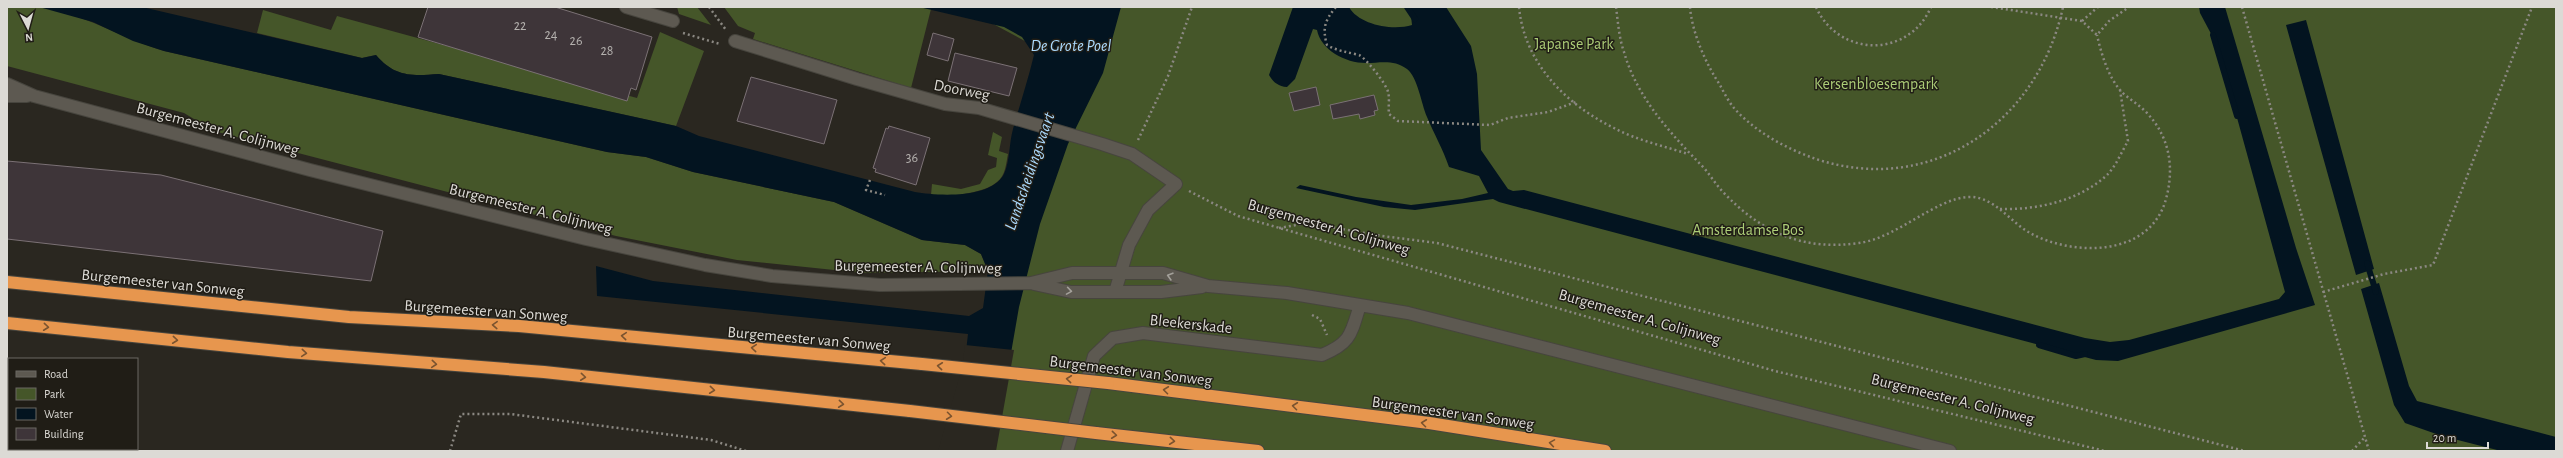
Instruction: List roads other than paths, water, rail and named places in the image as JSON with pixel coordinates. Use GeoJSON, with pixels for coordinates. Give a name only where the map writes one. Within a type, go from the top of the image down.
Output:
{"type":"FeatureCollection","features":[{"type":"Feature","properties":{"kind":"highway","name":"Burgemeester van Sonweg"},"geometry":{"type":"LineString","coordinates":[[7,282],[349,317],[519,326],[1108,383],[1429,423],[1605,451]]}},
{"type":"Feature","properties":{"kind":"highway"},"geometry":{"type":"LineString","coordinates":[[7,323],[288,352],[544,372],[910,411],[1258,451]]}},
{"type":"Feature","properties":{"kind":"street"},"geometry":{"type":"LineString","coordinates":[[626,7],[673,21]]}},
{"type":"Feature","properties":{"kind":"street","name":"Doorweg"},"geometry":{"type":"LineString","coordinates":[[734,41],[930,100],[998,113],[1132,154],[1176,184],[1148,210],[1129,245],[1120,272]]}},
{"type":"Feature","properties":{"kind":"street","name":"Burgemeester A. Colijnweg"},"geometry":{"type":"LineString","coordinates":[[7,84],[34,96],[318,172],[586,239],[705,265],[772,276],[880,285],[1031,283],[1072,274],[1120,272],[1162,274],[1208,286],[1287,293],[1454,323],[1950,451]]}},
{"type":"Feature","properties":{"kind":"street","name":"Burgemeester A. Colijnweg"},"geometry":{"type":"LineString","coordinates":[[7,96],[34,96]]}},
{"type":"Feature","properties":{"kind":"street"},"geometry":{"type":"LineString","coordinates":[[1115,292],[1120,272]]}},
{"type":"Feature","properties":{"kind":"street","name":"Burgemeester A. Colijnweg"},"geometry":{"type":"LineString","coordinates":[[1031,283],[1071,292],[1161,292],[1208,286]]}},
{"type":"Feature","properties":{"kind":"street","name":"Bleekerskade"},"geometry":{"type":"LineString","coordinates":[[1067,451],[1094,356],[1113,338],[1143,333],[1322,355],[1342,347],[1353,328],[1360,305]]}},
{"type":"Feature","properties":{"kind":"water"},"geometry":{"type":"Polygon","coordinates":[[[39,7],[142,7],[362,58],[376,55],[390,68],[404,74],[439,74],[676,126],[699,136],[915,192],[950,195],[976,192],[988,188],[997,182],[1004,174],[1013,129],[1034,55],[1022,37],[1004,27],[919,7],[1121,7],[1103,73],[1068,144],[1040,224],[1019,307],[994,451],[964,369],[968,334],[597,296],[596,266],[653,281],[969,316],[983,308],[988,271],[981,254],[965,245],[922,240],[834,202],[693,172],[646,157],[607,152],[164,51],[133,41],[93,22],[39,7]]]}},
{"type":"Feature","properties":{"kind":"water"},"geometry":{"type":"Polygon","coordinates":[[[1293,7],[1349,7],[1360,18],[1368,22],[1386,27],[1404,27],[1412,25],[1410,7],[1446,7],[1471,46],[1477,74],[1481,150],[1508,189],[1513,191],[1524,190],[2085,338],[2110,342],[2129,340],[2279,299],[2285,292],[2217,45],[2200,13],[2199,7],[2225,7],[2296,248],[2315,305],[2118,361],[2096,360],[1499,202],[1493,199],[1415,210],[1384,207],[1296,188],[1300,185],[1356,197],[1411,205],[1462,199],[1488,193],[1479,176],[1449,167],[1427,117],[1414,78],[1407,69],[1402,66],[1387,62],[1366,63],[1350,61],[1342,58],[1323,44],[1317,30],[1313,29],[1295,79],[1287,87],[1278,85],[1274,82],[1269,75],[1293,7]]]}},
{"type":"Feature","properties":{"kind":"water"},"geometry":{"type":"Polygon","coordinates":[[[2306,20],[2374,269],[2356,275],[2286,25],[2306,20]]]}},
{"type":"Feature","properties":{"kind":"water"},"geometry":{"type":"Polygon","coordinates":[[[2379,283],[2409,386],[2417,401],[2556,437],[2556,451],[2501,451],[2442,436],[2405,423],[2394,405],[2361,289],[2379,283]]]}},
{"type":"Feature","properties":{"kind":"waterway"},"geometry":{"type":"LineString","coordinates":[[1407,7],[1415,19]]}},
{"type":"Feature","properties":{"kind":"waterway"},"geometry":{"type":"LineString","coordinates":[[2213,35],[2237,116]]}},
{"type":"Feature","properties":{"kind":"waterway"},"geometry":{"type":"LineString","coordinates":[[2367,263],[2376,292]]}},
{"type":"Feature","properties":{"kind":"waterway"},"geometry":{"type":"LineString","coordinates":[[2039,345],[2076,356],[2085,354]]}},
{"type":"Feature","properties":{"kind":"park label","name":"Japanse Park"},"geometry":{"type":"Point","coordinates":[1574,43]}},
{"type":"Feature","properties":{"kind":"park label","name":"Kersenbloesempark"},"geometry":{"type":"Point","coordinates":[1876,83]}},
{"type":"Feature","properties":{"kind":"park label","name":"Amsterdamse Bos"},"geometry":{"type":"Point","coordinates":[1748,229]}},
{"type":"Feature","properties":{"kind":"water label","name":"De Grote Poel"},"geometry":{"type":"Point","coordinates":[1071,45]}},
{"type":"Feature","properties":{"kind":"water label","name":"Landscheidingsvaart"},"geometry":{"type":"Point","coordinates":[1029,171]}}]}
